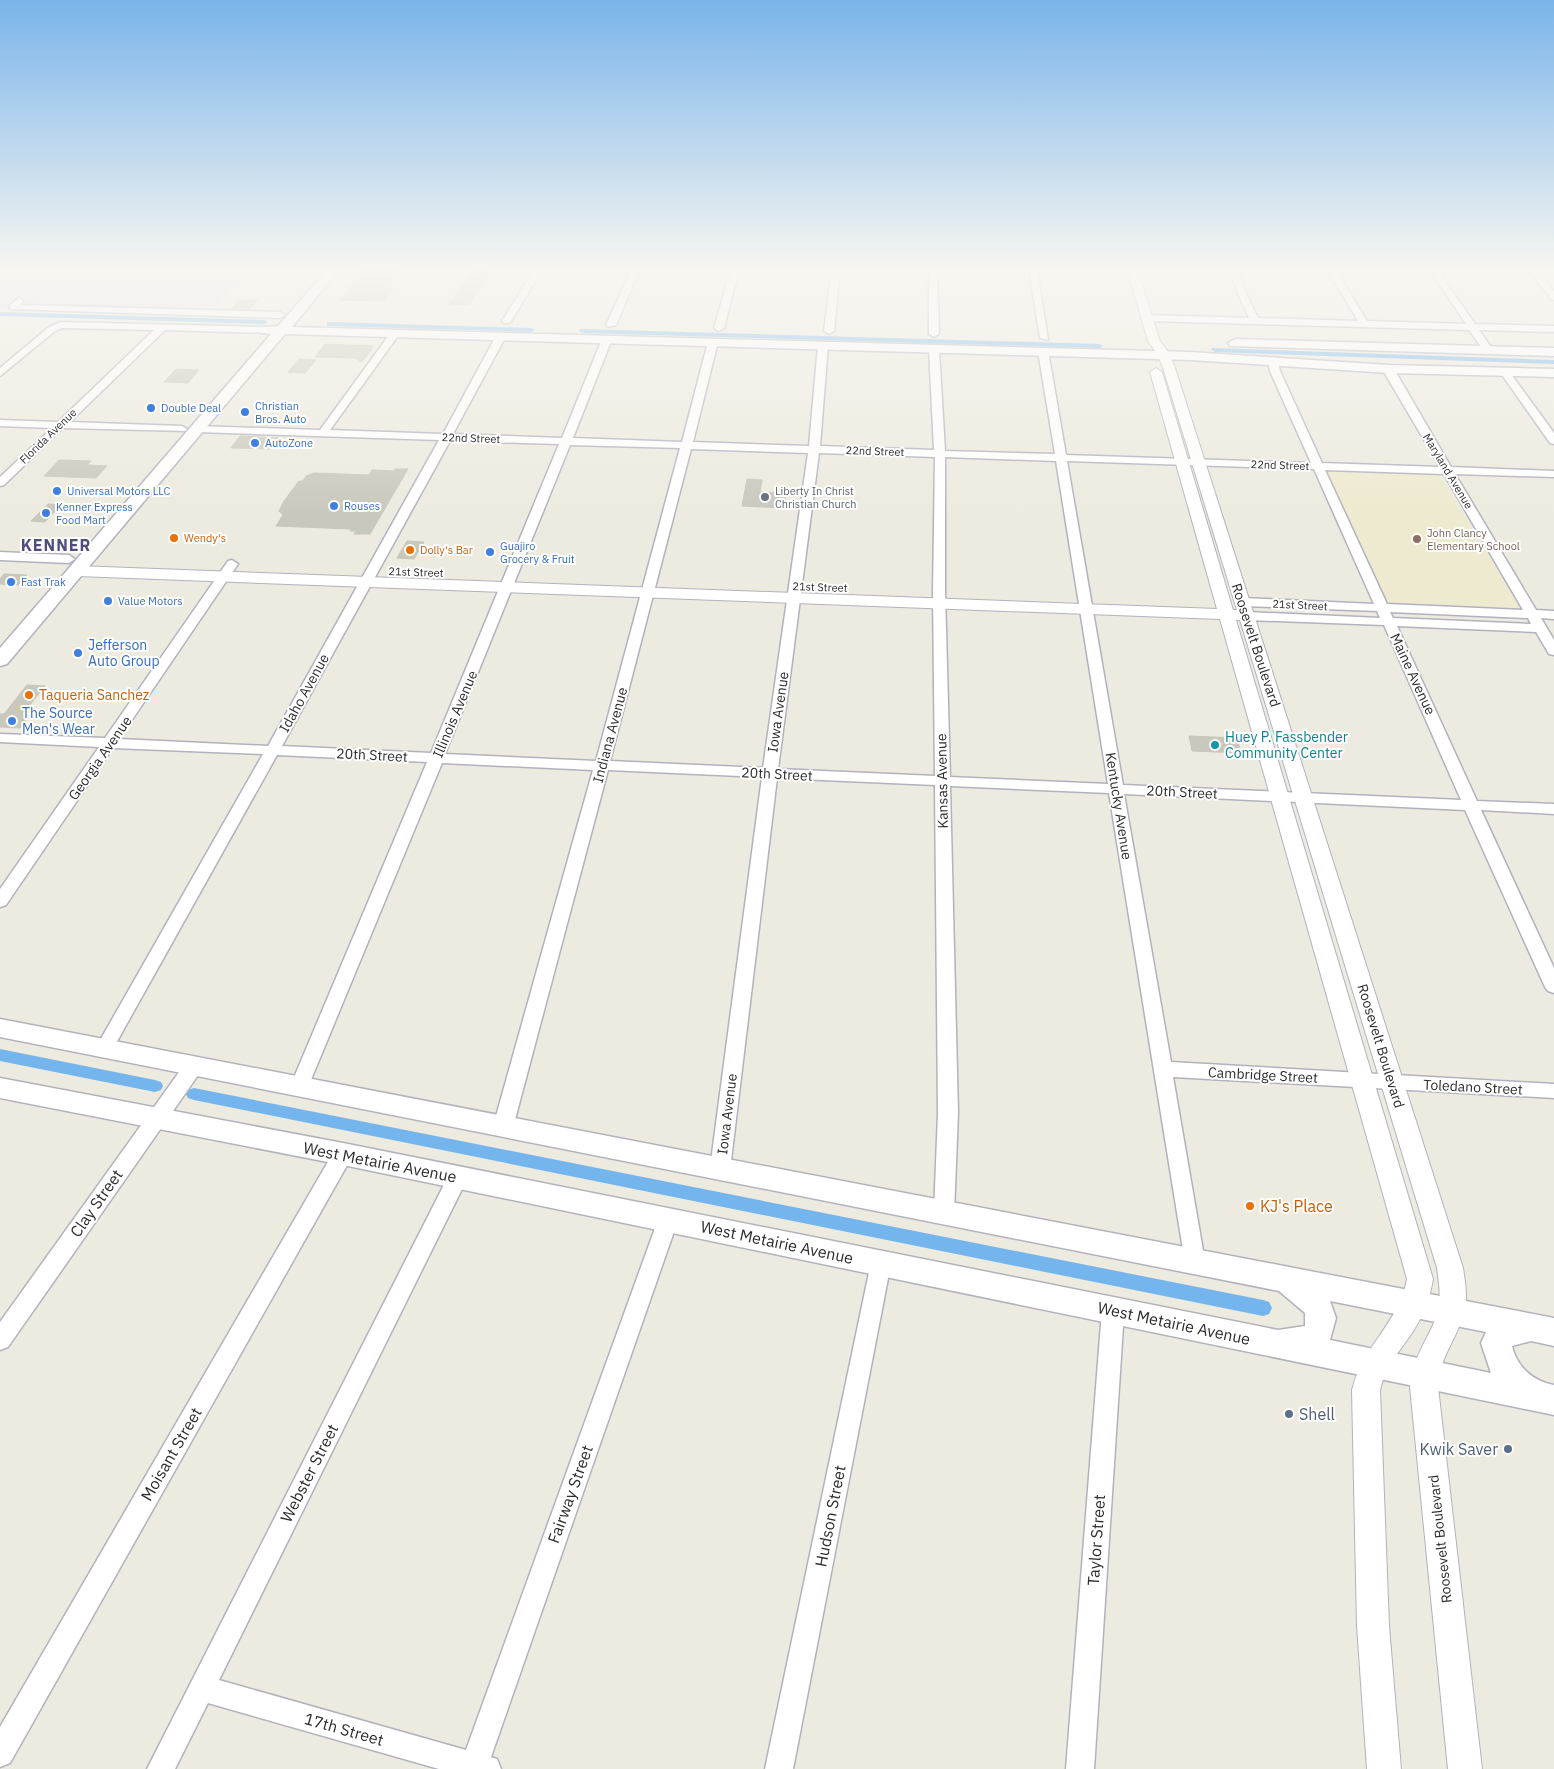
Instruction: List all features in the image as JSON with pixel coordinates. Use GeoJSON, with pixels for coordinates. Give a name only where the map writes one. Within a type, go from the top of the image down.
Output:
{"type":"FeatureCollection","features":[{"type":"Feature","properties":{"kind":"main road"},"geometry":{"type":"LineString","coordinates":[[0,660],[77,563],[256,352]]}},
{"type":"Feature","properties":{"kind":"main road"},"geometry":{"type":"LineString","coordinates":[[1088,352],[1158,355],[1188,352]]}},
{"type":"Feature","properties":{"kind":"main road"},"geometry":{"type":"LineString","coordinates":[[1096,353],[1112,352]]}},
{"type":"Feature","properties":{"kind":"main road"},"geometry":{"type":"LineString","coordinates":[[1213,352],[1273,360],[1389,368],[1554,373]]}},
{"type":"Feature","properties":{"kind":"main road"},"geometry":{"type":"LineString","coordinates":[[1539,352],[1554,352]]}},
{"type":"Feature","properties":{"kind":"main road"},"geometry":{"type":"LineString","coordinates":[[77,563],[71,568],[84,548],[85,541],[188,433]]}},
{"type":"Feature","properties":{"kind":"main road"},"geometry":{"type":"LineString","coordinates":[[0,638],[77,563]]}},
{"type":"Feature","properties":{"kind":"main road"},"geometry":{"type":"LineString","coordinates":[[0,1028],[1544,1330]]}},
{"type":"Feature","properties":{"kind":"main road","name":"West Metairie Avenue"},"geometry":{"type":"LineString","coordinates":[[0,1088],[458,1177],[1545,1399]]}},
{"type":"Feature","properties":{"kind":"main road"},"geometry":{"type":"LineString","coordinates":[[1262,1341],[1302,1341],[1317,1335],[1322,1325],[1322,1314],[1314,1299],[1274,1277]]}},
{"type":"Feature","properties":{"kind":"main road"},"geometry":{"type":"LineString","coordinates":[[1544,1330],[1505,1332],[1496,1343],[1499,1362],[1510,1379],[1545,1399]]}},
{"type":"Feature","properties":{"kind":"street"},"geometry":{"type":"LineString","coordinates":[[0,372],[24,352]]}},
{"type":"Feature","properties":{"kind":"street","name":"Florida Avenue"},"geometry":{"type":"LineString","coordinates":[[0,483],[136,352]]}},
{"type":"Feature","properties":{"kind":"street"},"geometry":{"type":"LineString","coordinates":[[323,434],[382,352]]}},
{"type":"Feature","properties":{"kind":"street","name":"Idaho Avenue"},"geometry":{"type":"LineString","coordinates":[[104,1049],[273,750],[445,438],[498,352]]}},
{"type":"Feature","properties":{"kind":"street","name":"Illinois Avenue"},"geometry":{"type":"LineString","coordinates":[[299,1087],[509,582],[602,352]]}},
{"type":"Feature","properties":{"kind":"street","name":"Indiana Avenue"},"geometry":{"type":"LineString","coordinates":[[503,1127],[650,587],[711,352]]}},
{"type":"Feature","properties":{"kind":"street","name":"Iowa Avenue"},"geometry":{"type":"LineString","coordinates":[[720,1169],[793,593],[814,449],[822,352]]}},
{"type":"Feature","properties":{"kind":"street","name":"Kansas Avenue"},"geometry":{"type":"LineString","coordinates":[[935,352],[940,453],[942,782],[948,1113],[944,1213]]}},
{"type":"Feature","properties":{"kind":"street","name":"Kentucky Avenue"},"geometry":{"type":"LineString","coordinates":[[1045,352],[1195,1262]]}},
{"type":"Feature","properties":{"kind":"street","name":"Roosevelt Boulevard"},"geometry":{"type":"LineString","coordinates":[[1157,352],[1182,462],[1304,798],[1450,1268],[1451,1312],[1430,1354],[1424,1374],[1426,1414],[1465,1769]]}},
{"type":"Feature","properties":{"kind":"street","name":"Roosevelt Boulevard"},"geometry":{"type":"LineString","coordinates":[[1158,355],[1198,462],[1280,797],[1418,1268],[1420,1286],[1415,1305],[1367,1381],[1366,1407],[1373,1626],[1384,1769]]}},
{"type":"Feature","properties":{"kind":"street","name":"Maine Avenue"},"geometry":{"type":"LineString","coordinates":[[1273,360],[1275,371],[1554,987]]}},
{"type":"Feature","properties":{"kind":"street","name":"Maryland Avenue"},"geometry":{"type":"LineString","coordinates":[[1389,368],[1389,373],[1554,651]]}},
{"type":"Feature","properties":{"kind":"street"},"geometry":{"type":"LineString","coordinates":[[1505,372],[1554,441]]}},
{"type":"Feature","properties":{"kind":"street","name":"22nd Street"},"geometry":{"type":"LineString","coordinates":[[0,423],[60,424],[188,433],[323,434],[566,441],[1554,474]]}},
{"type":"Feature","properties":{"kind":"street","name":"21st Street"},"geometry":{"type":"LineString","coordinates":[[0,556],[77,563],[509,582],[1385,615],[1540,628]]}},
{"type":"Feature","properties":{"kind":"street","name":"Georgia Avenue"},"geometry":{"type":"LineString","coordinates":[[0,901],[228,570]]}},
{"type":"Feature","properties":{"kind":"street","name":"21st Street"},"geometry":{"type":"LineString","coordinates":[[1385,615],[1554,615]]}},
{"type":"Feature","properties":{"kind":"street","name":"20th Street"},"geometry":{"type":"LineString","coordinates":[[0,738],[942,782],[1554,808]]}},
{"type":"Feature","properties":{"kind":"street","name":"Clay Street"},"geometry":{"type":"LineString","coordinates":[[3,1332],[194,1066]]}},
{"type":"Feature","properties":{"kind":"street","name":"Cambridge Street"},"geometry":{"type":"LineString","coordinates":[[1164,1069],[1362,1081]]}},
{"type":"Feature","properties":{"kind":"street","name":"Toledano Street"},"geometry":{"type":"LineString","coordinates":[[1362,1081],[1554,1091]]}},
{"type":"Feature","properties":{"kind":"street","name":"Moisant Street"},"geometry":{"type":"LineString","coordinates":[[0,1753],[343,1154]]}},
{"type":"Feature","properties":{"kind":"street","name":"Webster Street"},"geometry":{"type":"LineString","coordinates":[[161,1769],[458,1177]]}},
{"type":"Feature","properties":{"kind":"street","name":"Fairway Street"},"geometry":{"type":"LineString","coordinates":[[478,1768],[668,1220]]}},
{"type":"Feature","properties":{"kind":"street","name":"Hudson Street"},"geometry":{"type":"LineString","coordinates":[[779,1769],[881,1264]]}},
{"type":"Feature","properties":{"kind":"street","name":"Taylor Street"},"geometry":{"type":"LineString","coordinates":[[1080,1769],[1113,1311]]}},
{"type":"Feature","properties":{"kind":"street","name":"17th Street"},"geometry":{"type":"LineString","coordinates":[[201,1688],[478,1768]]}},
{"type":"Feature","properties":{"kind":"shaded area","name":"John Clancy Elementary School"},"geometry":{"type":"Polygon","coordinates":[[[1325,470],[1438,474],[1522,609],[1386,604],[1325,470]]]}},
{"type":"Feature","properties":{"kind":"building"},"geometry":{"type":"Polygon","coordinates":[[[319,352],[370,352],[362,362],[355,358],[315,357],[319,352]]]}},
{"type":"Feature","properties":{"kind":"building"},"geometry":{"type":"Polygon","coordinates":[[[299,359],[316,360],[305,373],[288,372],[299,359]]]}},
{"type":"Feature","properties":{"kind":"building"},"geometry":{"type":"Polygon","coordinates":[[[176,369],[199,370],[188,383],[164,382],[176,369]]]}},
{"type":"Feature","properties":{"kind":"building","name":"AutoZone"},"geometry":{"type":"Polygon","coordinates":[[[240,436],[280,438],[271,449],[231,448],[240,436]]]}},
{"type":"Feature","properties":{"kind":"building"},"geometry":{"type":"Polygon","coordinates":[[[59,460],[91,461],[87,465],[107,466],[96,478],[44,476],[59,460]]]}},
{"type":"Feature","properties":{"kind":"building","name":"Rouses"},"geometry":{"type":"Polygon","coordinates":[[[395,469],[408,469],[370,534],[354,534],[356,531],[350,531],[351,529],[276,526],[283,515],[279,511],[284,501],[299,481],[303,481],[306,476],[314,473],[369,475],[372,470],[394,471],[395,469]]]}},
{"type":"Feature","properties":{"kind":"building","name":"Liberty In Christ Christian Church"},"geometry":{"type":"Polygon","coordinates":[[[747,479],[762,480],[760,492],[786,493],[784,508],[742,506],[747,479]]]}},
{"type":"Feature","properties":{"kind":"building","name":"Kenner Express Food Mart"},"geometry":{"type":"Polygon","coordinates":[[[48,504],[61,505],[45,522],[31,521],[48,504]]]}},
{"type":"Feature","properties":{"kind":"building","name":"Dolly's Bar"},"geometry":{"type":"Polygon","coordinates":[[[407,541],[424,542],[414,559],[397,558],[407,541]]]}},
{"type":"Feature","properties":{"kind":"building","name":"Fast Trak"},"geometry":{"type":"Polygon","coordinates":[[[4,574],[27,575],[18,585],[0,584],[0,579],[4,574]]]}},
{"type":"Feature","properties":{"kind":"building"},"geometry":{"type":"Polygon","coordinates":[[[27,685],[45,686],[22,715],[29,715],[20,728],[0,727],[0,714],[4,714],[27,685]]]}},
{"type":"Feature","properties":{"kind":"building","name":"Huey P. Fassbender Community Center"},"geometry":{"type":"Polygon","coordinates":[[[1189,736],[1237,738],[1241,753],[1192,751],[1189,736]]]}},
{"type":"Feature","properties":{"kind":"waterway"},"geometry":{"type":"LineString","coordinates":[[1259,352],[1554,362]]}},
{"type":"Feature","properties":{"kind":"waterway"},"geometry":{"type":"LineString","coordinates":[[0,1055],[155,1086]]}},
{"type":"Feature","properties":{"kind":"waterway"},"geometry":{"type":"LineString","coordinates":[[194,1094],[1263,1308]]}},
{"type":"Feature","properties":{"kind":"place","name":"Double Deal"},"geometry":{"type":"Point","coordinates":[151,408]}},
{"type":"Feature","properties":{"kind":"place","name":"Christian Bros. Auto"},"geometry":{"type":"Point","coordinates":[245,412]}},
{"type":"Feature","properties":{"kind":"place","name":"AutoZone"},"geometry":{"type":"Point","coordinates":[255,443]}},
{"type":"Feature","properties":{"kind":"place","name":"Universal Motors LLC"},"geometry":{"type":"Point","coordinates":[57,491]}},
{"type":"Feature","properties":{"kind":"place","name":"Liberty In Christ Christian Church"},"geometry":{"type":"Point","coordinates":[765,497]}},
{"type":"Feature","properties":{"kind":"place","name":"Rouses"},"geometry":{"type":"Point","coordinates":[334,506]}},
{"type":"Feature","properties":{"kind":"place","name":"Kenner Express Food Mart"},"geometry":{"type":"Point","coordinates":[46,513]}},
{"type":"Feature","properties":{"kind":"place","name":"Wendy's"},"geometry":{"type":"Point","coordinates":[174,538]}},
{"type":"Feature","properties":{"kind":"place","name":"John Clancy Elementary School"},"geometry":{"type":"Point","coordinates":[1417,539]}},
{"type":"Feature","properties":{"kind":"place","name":"Dolly's Bar"},"geometry":{"type":"Point","coordinates":[410,550]}},
{"type":"Feature","properties":{"kind":"place","name":"Guajiro Grocery & Fruit"},"geometry":{"type":"Point","coordinates":[490,552]}},
{"type":"Feature","properties":{"kind":"place","name":"Fast Trak"},"geometry":{"type":"Point","coordinates":[11,582]}},
{"type":"Feature","properties":{"kind":"place","name":"Value Motors"},"geometry":{"type":"Point","coordinates":[108,601]}},
{"type":"Feature","properties":{"kind":"place","name":"Jefferson Auto Group"},"geometry":{"type":"Point","coordinates":[78,653]}},
{"type":"Feature","properties":{"kind":"place","name":"Taqueria Sanchez"},"geometry":{"type":"Point","coordinates":[29,695]}},
{"type":"Feature","properties":{"kind":"place","name":"The Source Men's Wear"},"geometry":{"type":"Point","coordinates":[12,721]}},
{"type":"Feature","properties":{"kind":"place","name":"Huey P. Fassbender Community Center"},"geometry":{"type":"Point","coordinates":[1215,745]}},
{"type":"Feature","properties":{"kind":"place","name":"KJ's Place"},"geometry":{"type":"Point","coordinates":[1250,1206]}},
{"type":"Feature","properties":{"kind":"place","name":"Shell"},"geometry":{"type":"Point","coordinates":[1289,1414]}},
{"type":"Feature","properties":{"kind":"place","name":"Kwik Saver"},"geometry":{"type":"Point","coordinates":[1508,1449]}},
{"type":"Feature","properties":{"kind":"district","name":"KENNER"},"geometry":{"type":"Point","coordinates":[56,545]}}]}
